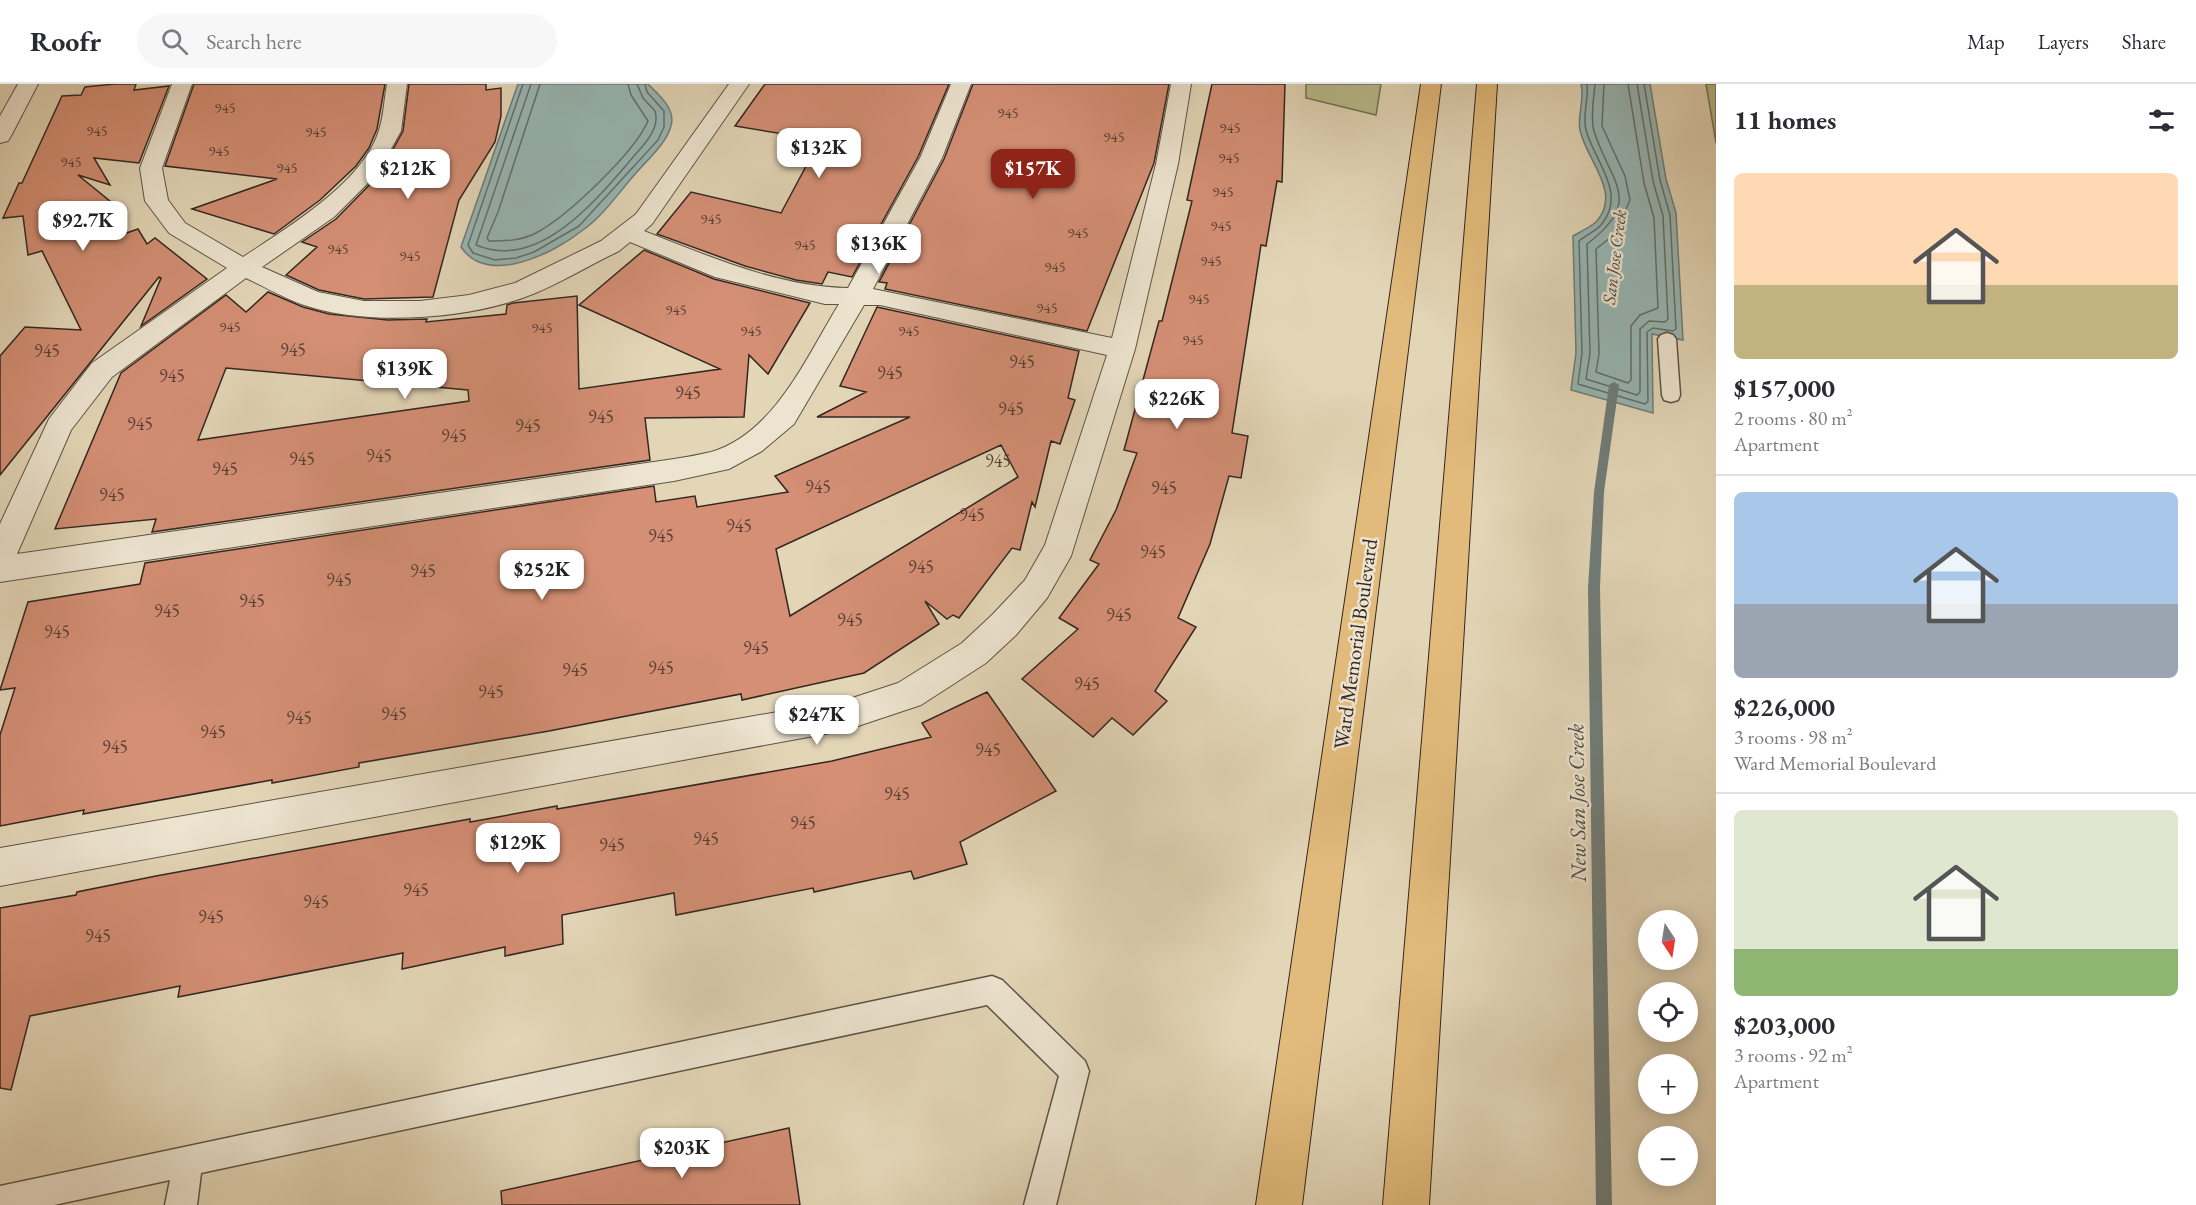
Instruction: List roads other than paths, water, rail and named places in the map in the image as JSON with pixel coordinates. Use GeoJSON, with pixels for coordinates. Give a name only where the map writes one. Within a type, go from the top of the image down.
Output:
{"type":"FeatureCollection","features":[{"type":"Feature","properties":{"kind":"highway","name":"Ward Memorial Boulevard"},"geometry":{"type":"LineString","coordinates":[[1279,1205],[1431,84]]}},
{"type":"Feature","properties":{"kind":"highway"},"geometry":{"type":"LineString","coordinates":[[1406,1205],[1487,84]]}},
{"type":"Feature","properties":{"kind":"street"},"geometry":{"type":"LineString","coordinates":[[0,136],[28,84]]}},
{"type":"Feature","properties":{"kind":"street"},"geometry":{"type":"LineString","coordinates":[[182,84],[151,168],[157,201],[177,228],[244,268],[312,299],[364,309],[420,309],[469,303],[523,289],[610,246],[644,219],[739,84]]}},
{"type":"Feature","properties":{"kind":"street"},"geometry":{"type":"LineString","coordinates":[[0,558],[59,426],[102,370],[326,212],[369,169],[390,131],[397,84]]}},
{"type":"Feature","properties":{"kind":"street"},"geometry":{"type":"LineString","coordinates":[[0,569],[662,472],[719,461],[752,444],[784,417],[856,297],[931,158],[961,84]]}},
{"type":"Feature","properties":{"kind":"street"},"geometry":{"type":"LineString","coordinates":[[0,867],[846,716],[909,694],[974,653],[1004,625],[1036,589],[1060,547],[1122,349],[1167,164],[1182,84]]}},
{"type":"Feature","properties":{"kind":"street"},"geometry":{"type":"LineString","coordinates":[[629,233],[724,272],[825,296],[880,297],[1122,349]]}},
{"type":"Feature","properties":{"kind":"lane"},"geometry":{"type":"LineString","coordinates":[[1667,339],[1671,394]]}},
{"type":"Feature","properties":{"kind":"lane"},"geometry":{"type":"LineString","coordinates":[[0,1201],[992,990],[1075,1071],[1040,1205]]}},
{"type":"Feature","properties":{"kind":"lane"},"geometry":{"type":"LineString","coordinates":[[181,1205],[188,1161]]}},
{"type":"Feature","properties":{"kind":"water"},"geometry":{"type":"Polygon","coordinates":[[[518,84],[648,84],[669,108],[671,126],[669,133],[656,151],[605,210],[571,239],[539,256],[521,262],[504,265],[487,264],[473,259],[461,247],[518,84]]]}},
{"type":"Feature","properties":{"kind":"water","name":"San Jose Creek"},"geometry":{"type":"Polygon","coordinates":[[[1581,84],[1650,84],[1666,179],[1676,213],[1683,340],[1652,334],[1653,413],[1571,390],[1576,353],[1573,236],[1597,221],[1604,210],[1606,199],[1600,176],[1580,130],[1581,84]]]}},
{"type":"Feature","properties":{"kind":"waterway","name":"New San Jose Creek"},"geometry":{"type":"LineString","coordinates":[[1604,1205],[1594,588],[1599,492],[1614,385]]}}]}
